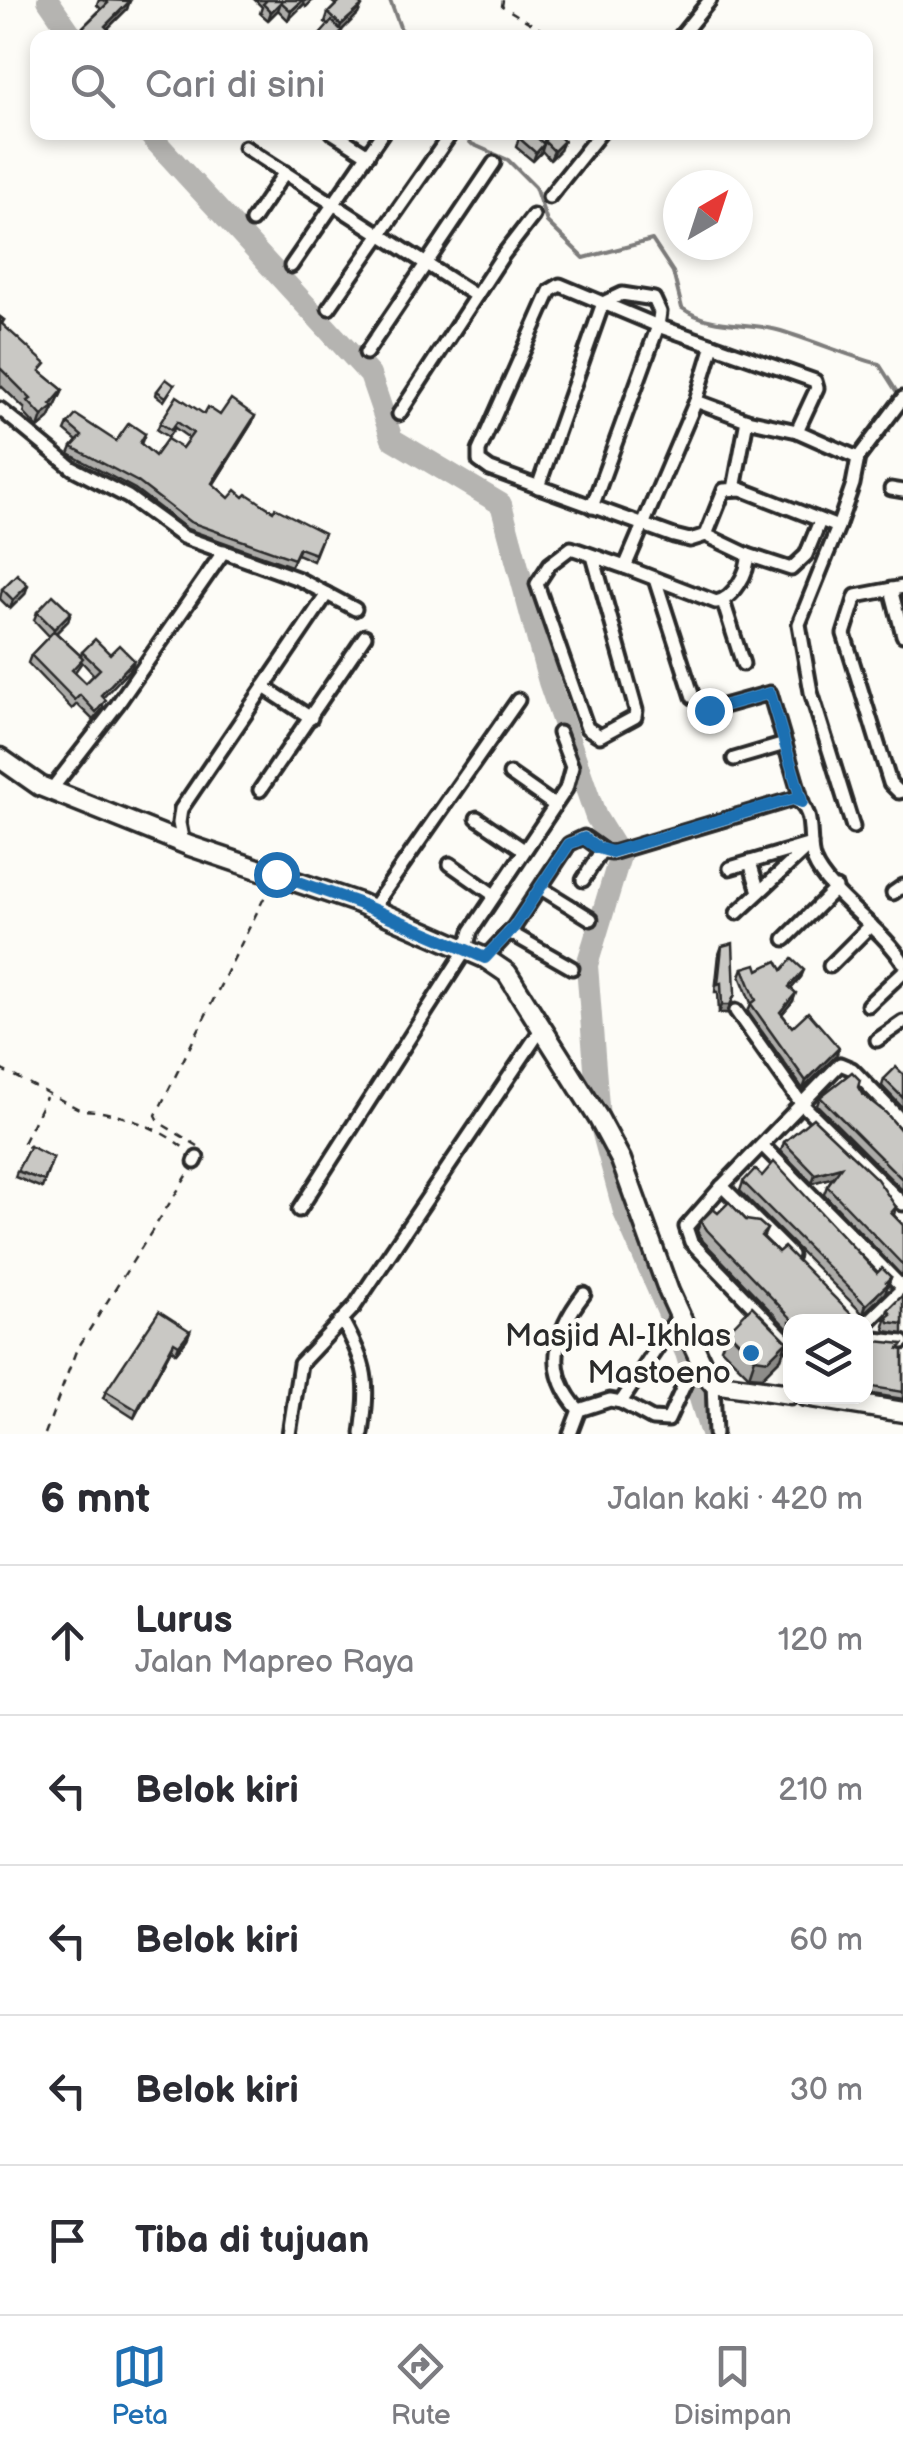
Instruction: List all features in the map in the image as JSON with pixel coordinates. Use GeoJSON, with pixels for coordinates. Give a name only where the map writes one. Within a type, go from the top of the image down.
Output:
{"type":"FeatureCollection","features":[{"type":"Feature","properties":{"kind":"street"},"geometry":{"type":"LineString","coordinates":[[686,30],[710,0]]}},
{"type":"Feature","properties":{"kind":"street"},"geometry":{"type":"LineString","coordinates":[[345,140],[368,155]]}},
{"type":"Feature","properties":{"kind":"street"},"geometry":{"type":"LineString","coordinates":[[291,266],[378,140]]}},
{"type":"Feature","properties":{"kind":"street"},"geometry":{"type":"LineString","coordinates":[[329,308],[446,140]]}},
{"type":"Feature","properties":{"kind":"street"},"geometry":{"type":"LineString","coordinates":[[549,197],[595,140]]}},
{"type":"Feature","properties":{"kind":"street"},"geometry":{"type":"LineString","coordinates":[[246,146],[476,296]]}},
{"type":"Feature","properties":{"kind":"street"},"geometry":{"type":"LineString","coordinates":[[366,353],[494,163]]}},
{"type":"Feature","properties":{"kind":"street"},"geometry":{"type":"LineString","coordinates":[[252,220],[285,172]]}},
{"type":"Feature","properties":{"kind":"street"},"geometry":{"type":"LineString","coordinates":[[399,414],[533,216]]}},
{"type":"Feature","properties":{"kind":"street"},"geometry":{"type":"LineString","coordinates":[[797,431],[816,388],[815,381],[658,326],[560,285],[550,291],[479,451],[479,461],[490,470],[640,524],[690,540],[706,535],[748,556],[791,569],[806,555],[820,521]]}},
{"type":"Feature","properties":{"kind":"street"},"geometry":{"type":"LineString","coordinates":[[538,487],[604,303],[622,294],[654,299],[660,312],[658,326],[592,506]]}},
{"type":"Feature","properties":{"kind":"street"},"geometry":{"type":"LineString","coordinates":[[624,567],[696,401],[713,345]]}},
{"type":"Feature","properties":{"kind":"street"},"geometry":{"type":"LineString","coordinates":[[854,827],[811,692],[799,624],[838,527],[858,458],[903,398]]}},
{"type":"Feature","properties":{"kind":"street"},"geometry":{"type":"LineString","coordinates":[[696,401],[747,420],[797,431],[858,458]]}},
{"type":"Feature","properties":{"kind":"street"},"geometry":{"type":"LineString","coordinates":[[0,409],[72,468],[128,498],[183,537],[299,579],[354,609]]}},
{"type":"Feature","properties":{"kind":"street"},"geometry":{"type":"LineString","coordinates":[[734,489],[747,420]]}},
{"type":"Feature","properties":{"kind":"street"},"geometry":{"type":"LineString","coordinates":[[706,535],[724,490],[734,489],[838,527]]}},
{"type":"Feature","properties":{"kind":"street"},"geometry":{"type":"LineString","coordinates":[[593,556],[636,710],[630,723],[600,736],[587,728],[537,584],[550,564],[571,548],[624,567],[716,602],[731,596],[749,564],[748,556]]}},
{"type":"Feature","properties":{"kind":"street"},"geometry":{"type":"LineString","coordinates":[[51,790],[117,705],[224,551]]}},
{"type":"Feature","properties":{"kind":"street"},"geometry":{"type":"LineString","coordinates":[[656,579],[693,696]]}},
{"type":"Feature","properties":{"kind":"street"},"geometry":{"type":"LineString","coordinates":[[903,634],[897,588],[856,596],[844,634],[890,784],[900,792],[903,790]]}},
{"type":"Feature","properties":{"kind":"street"},"geometry":{"type":"LineString","coordinates":[[182,843],[181,810],[328,594]]}},
{"type":"Feature","properties":{"kind":"street"},"geometry":{"type":"LineString","coordinates":[[723,601],[743,664]]}},
{"type":"Feature","properties":{"kind":"street"},"geometry":{"type":"LineString","coordinates":[[260,790],[365,636]]}},
{"type":"Feature","properties":{"kind":"street"},"geometry":{"type":"LineString","coordinates":[[264,687],[310,718]]}},
{"type":"Feature","properties":{"kind":"street"},"geometry":{"type":"LineString","coordinates":[[709,710],[770,693],[808,812],[813,860],[903,962]]}},
{"type":"Feature","properties":{"kind":"street"},"geometry":{"type":"LineString","coordinates":[[372,909],[518,700]]}},
{"type":"Feature","properties":{"kind":"street"},"geometry":{"type":"LineString","coordinates":[[299,1210],[465,951],[471,931],[566,788],[572,767],[559,734]]}},
{"type":"Feature","properties":{"kind":"street"},"geometry":{"type":"LineString","coordinates":[[734,760],[785,744]]}},
{"type":"Feature","properties":{"kind":"street"},"geometry":{"type":"LineString","coordinates":[[0,758],[35,784],[182,843],[372,909],[485,958],[507,972],[621,1160],[679,1315],[713,1384],[714,1434]]}},
{"type":"Feature","properties":{"kind":"street"},"geometry":{"type":"LineString","coordinates":[[510,774],[554,804]]}},
{"type":"Feature","properties":{"kind":"street"},"geometry":{"type":"LineString","coordinates":[[485,958],[509,932],[576,838],[612,852],[793,799],[802,802]]}},
{"type":"Feature","properties":{"kind":"street"},"geometry":{"type":"LineString","coordinates":[[477,818],[524,850]]}},
{"type":"Feature","properties":{"kind":"street"},"geometry":{"type":"LineString","coordinates":[[730,868],[811,844]]}},
{"type":"Feature","properties":{"kind":"street"},"geometry":{"type":"LineString","coordinates":[[737,913],[811,844]]}},
{"type":"Feature","properties":{"kind":"street"},"geometry":{"type":"LineString","coordinates":[[584,880],[602,850]]}},
{"type":"Feature","properties":{"kind":"street"},"geometry":{"type":"LineString","coordinates":[[750,862],[760,892]]}},
{"type":"Feature","properties":{"kind":"street"},"geometry":{"type":"LineString","coordinates":[[450,864],[494,895]]}},
{"type":"Feature","properties":{"kind":"street"},"geometry":{"type":"LineString","coordinates":[[541,888],[590,919]]}},
{"type":"Feature","properties":{"kind":"street"},"geometry":{"type":"LineString","coordinates":[[785,939],[836,888]]}},
{"type":"Feature","properties":{"kind":"street"},"geometry":{"type":"LineString","coordinates":[[830,966],[871,926]]}},
{"type":"Feature","properties":{"kind":"street"},"geometry":{"type":"LineString","coordinates":[[509,932],[572,968]]}},
{"type":"Feature","properties":{"kind":"street"},"geometry":{"type":"LineString","coordinates":[[868,1005],[903,972]]}},
{"type":"Feature","properties":{"kind":"street"},"geometry":{"type":"LineString","coordinates":[[736,1012],[801,1103],[903,1204]]}},
{"type":"Feature","properties":{"kind":"street"},"geometry":{"type":"LineString","coordinates":[[877,1040],[903,1022]]}},
{"type":"Feature","properties":{"kind":"street"},"geometry":{"type":"LineString","coordinates":[[289,1434],[300,1364],[354,1307],[542,1028]]}},
{"type":"Feature","properties":{"kind":"street"},"geometry":{"type":"LineString","coordinates":[[783,1337],[691,1242],[687,1233],[690,1222],[835,1067],[845,1064],[852,1069],[903,1122]]}},
{"type":"Feature","properties":{"kind":"street"},"geometry":{"type":"LineString","coordinates":[[762,1145],[903,1288],[873,1317]]}},
{"type":"Feature","properties":{"kind":"street"},"geometry":{"type":"LineString","coordinates":[[722,1186],[803,1267]]}},
{"type":"Feature","properties":{"kind":"street"},"geometry":{"type":"LineString","coordinates":[[579,1410],[564,1394],[557,1369],[558,1340],[568,1314],[584,1294]]}},
{"type":"Feature","properties":{"kind":"street"},"geometry":{"type":"LineString","coordinates":[[621,1402],[679,1315]]}},
{"type":"Feature","properties":{"kind":"street"},"geometry":{"type":"LineString","coordinates":[[342,1320],[365,1366],[368,1389],[362,1434]]}},
{"type":"Feature","properties":{"kind":"street"},"geometry":{"type":"LineString","coordinates":[[873,1339],[903,1342]]}},
{"type":"Feature","properties":{"kind":"street"},"geometry":{"type":"LineString","coordinates":[[579,1410],[610,1400],[652,1419],[668,1420],[685,1383]]}},
{"type":"Feature","properties":{"kind":"street"},"geometry":{"type":"LineString","coordinates":[[713,1384],[783,1393]]}},
{"type":"Feature","properties":{"kind":"street"},"geometry":{"type":"LineString","coordinates":[[854,1404],[903,1412]]}},
{"type":"Feature","properties":{"kind":"street"},"geometry":{"type":"LineString","coordinates":[[570,1434],[579,1410]]}},
{"type":"Feature","properties":{"kind":"path"},"geometry":{"type":"LineString","coordinates":[[503,0],[502,6],[541,30]]}},
{"type":"Feature","properties":{"kind":"path"},"geometry":{"type":"LineString","coordinates":[[45,1434],[76,1351],[197,1157],[199,1147],[160,1124],[156,1114],[276,874]]}},
{"type":"Feature","properties":{"kind":"path"},"geometry":{"type":"LineString","coordinates":[[0,1070],[81,1110],[159,1130],[197,1157]]}},
{"type":"Feature","properties":{"kind":"path"},"geometry":{"type":"LineString","coordinates":[[35,1148],[22,1145],[46,1095]]}},
{"type":"Feature","properties":{"kind":"building"},"geometry":{"type":"Polygon","coordinates":[[[104,0],[130,1],[105,26],[109,30],[86,30],[83,27],[108,3],[104,0]]]}},
{"type":"Feature","properties":{"kind":"building"},"geometry":{"type":"Polygon","coordinates":[[[267,0],[303,0],[291,11],[281,2],[271,12],[263,4],[267,0]]]}},
{"type":"Feature","properties":{"kind":"building"},"geometry":{"type":"Polygon","coordinates":[[[341,0],[356,0],[362,6],[341,25],[328,13],[341,0]]]}},
{"type":"Feature","properties":{"kind":"building"},"geometry":{"type":"Polygon","coordinates":[[[332,21],[341,30],[324,30],[332,21]]]}},
{"type":"Feature","properties":{"kind":"building"},"geometry":{"type":"Polygon","coordinates":[[[521,140],[540,140],[544,144],[536,153],[521,140]]]}},
{"type":"Feature","properties":{"kind":"building"},"geometry":{"type":"Polygon","coordinates":[[[563,140],[564,141],[554,151],[544,141],[563,140]]]}},
{"type":"Feature","properties":{"kind":"building"},"geometry":{"type":"Polygon","coordinates":[[[0,317],[4,320],[1,323],[46,364],[40,371],[63,390],[51,404],[54,407],[42,416],[0,368],[0,317]]]}},
{"type":"Feature","properties":{"kind":"building"},"geometry":{"type":"Polygon","coordinates":[[[166,379],[174,385],[166,397],[157,391],[166,379]]]}},
{"type":"Feature","properties":{"kind":"building"},"geometry":{"type":"Polygon","coordinates":[[[177,396],[204,414],[208,407],[220,415],[231,399],[255,416],[212,483],[229,498],[236,490],[244,497],[247,494],[273,511],[275,508],[324,533],[315,554],[299,548],[294,559],[190,522],[138,482],[72,447],[82,436],[68,424],[76,415],[116,441],[129,423],[145,434],[140,443],[155,456],[167,439],[182,448],[193,433],[177,422],[171,430],[160,423],[177,396]]]}},
{"type":"Feature","properties":{"kind":"building"},"geometry":{"type":"Polygon","coordinates":[[[17,574],[28,585],[13,600],[2,589],[17,574]]]}},
{"type":"Feature","properties":{"kind":"building"},"geometry":{"type":"Polygon","coordinates":[[[53,595],[71,612],[54,629],[37,612],[53,595]]]}},
{"type":"Feature","properties":{"kind":"building"},"geometry":{"type":"Polygon","coordinates":[[[54,631],[83,658],[72,670],[86,683],[100,669],[82,652],[95,639],[110,654],[119,645],[134,660],[101,695],[106,700],[96,712],[80,695],[75,700],[31,655],[54,631]]]}},
{"type":"Feature","properties":{"kind":"building"},"geometry":{"type":"Polygon","coordinates":[[[733,943],[735,994],[730,1005],[722,1005],[721,983],[718,984],[722,946],[733,943]]]}},
{"type":"Feature","properties":{"kind":"building"},"geometry":{"type":"Polygon","coordinates":[[[792,959],[804,970],[789,987],[796,993],[780,1012],[792,1027],[808,1012],[839,1048],[806,1081],[751,1004],[756,1000],[743,968],[756,964],[758,970],[777,961],[782,970],[792,959]]]}},
{"type":"Feature","properties":{"kind":"building"},"geometry":{"type":"Polygon","coordinates":[[[896,1067],[903,1074],[903,1098],[884,1079],[896,1067]]]}},
{"type":"Feature","properties":{"kind":"building"},"geometry":{"type":"Polygon","coordinates":[[[852,1072],[860,1080],[862,1094],[903,1133],[903,1180],[820,1097],[852,1072]]]}},
{"type":"Feature","properties":{"kind":"building"},"geometry":{"type":"Polygon","coordinates":[[[813,1118],[877,1179],[896,1207],[891,1213],[903,1225],[903,1265],[827,1186],[841,1167],[815,1174],[784,1142],[813,1118]]]}},
{"type":"Feature","properties":{"kind":"building"},"geometry":{"type":"Polygon","coordinates":[[[30,1146],[53,1158],[44,1181],[17,1171],[30,1146]]]}},
{"type":"Feature","properties":{"kind":"building"},"geometry":{"type":"Polygon","coordinates":[[[774,1162],[877,1273],[882,1268],[891,1277],[866,1305],[743,1182],[755,1169],[762,1176],[774,1162]]]}},
{"type":"Feature","properties":{"kind":"building"},"geometry":{"type":"Polygon","coordinates":[[[729,1202],[746,1220],[759,1222],[767,1229],[761,1236],[778,1252],[784,1247],[851,1314],[787,1314],[701,1221],[713,1209],[718,1213],[729,1202]]]}},
{"type":"Feature","properties":{"kind":"building"},"geometry":{"type":"Polygon","coordinates":[[[903,1295],[903,1324],[889,1322],[888,1310],[903,1295]]]}},
{"type":"Feature","properties":{"kind":"building"},"geometry":{"type":"Polygon","coordinates":[[[752,1306],[783,1337],[783,1345],[768,1360],[755,1358],[728,1331],[752,1306]]]}},
{"type":"Feature","properties":{"kind":"building"},"geometry":{"type":"Polygon","coordinates":[[[159,1311],[190,1331],[179,1345],[174,1342],[137,1410],[106,1391],[159,1311]]]}},
{"type":"Feature","properties":{"kind":"building"},"geometry":{"type":"Polygon","coordinates":[[[873,1341],[903,1344],[899,1349],[903,1350],[903,1392],[873,1387],[873,1341]]]}},
{"type":"Feature","properties":{"kind":"waterway"},"geometry":{"type":"LineString","coordinates":[[48,0],[69,30]]}},
{"type":"Feature","properties":{"kind":"waterway"},"geometry":{"type":"LineString","coordinates":[[390,0],[401,30]]}},
{"type":"Feature","properties":{"kind":"waterway"},"geometry":{"type":"LineString","coordinates":[[154,140],[370,375],[392,439],[501,504],[549,682],[596,817],[620,856],[587,965],[599,1119],[624,1212],[686,1353],[711,1434]]}},
{"type":"Feature","properties":{"kind":"waterway"},"geometry":{"type":"LineString","coordinates":[[468,140],[508,160],[535,187],[547,222],[584,258],[652,240],[673,272],[682,308],[693,315],[781,331],[879,364],[900,397]]}},
{"type":"Feature","properties":{"kind":"place","name":"Masjid Al-Ikhlas Mastoeno"},"geometry":{"type":"Point","coordinates":[751,1353]}},
{"type":"Feature","properties":{"kind":"route"},"geometry":{"type":"LineString","coordinates":[[276,874],[358,903],[485,958],[514,927],[576,838],[612,852],[781,802],[802,802],[770,693],[709,710]]}}]}
